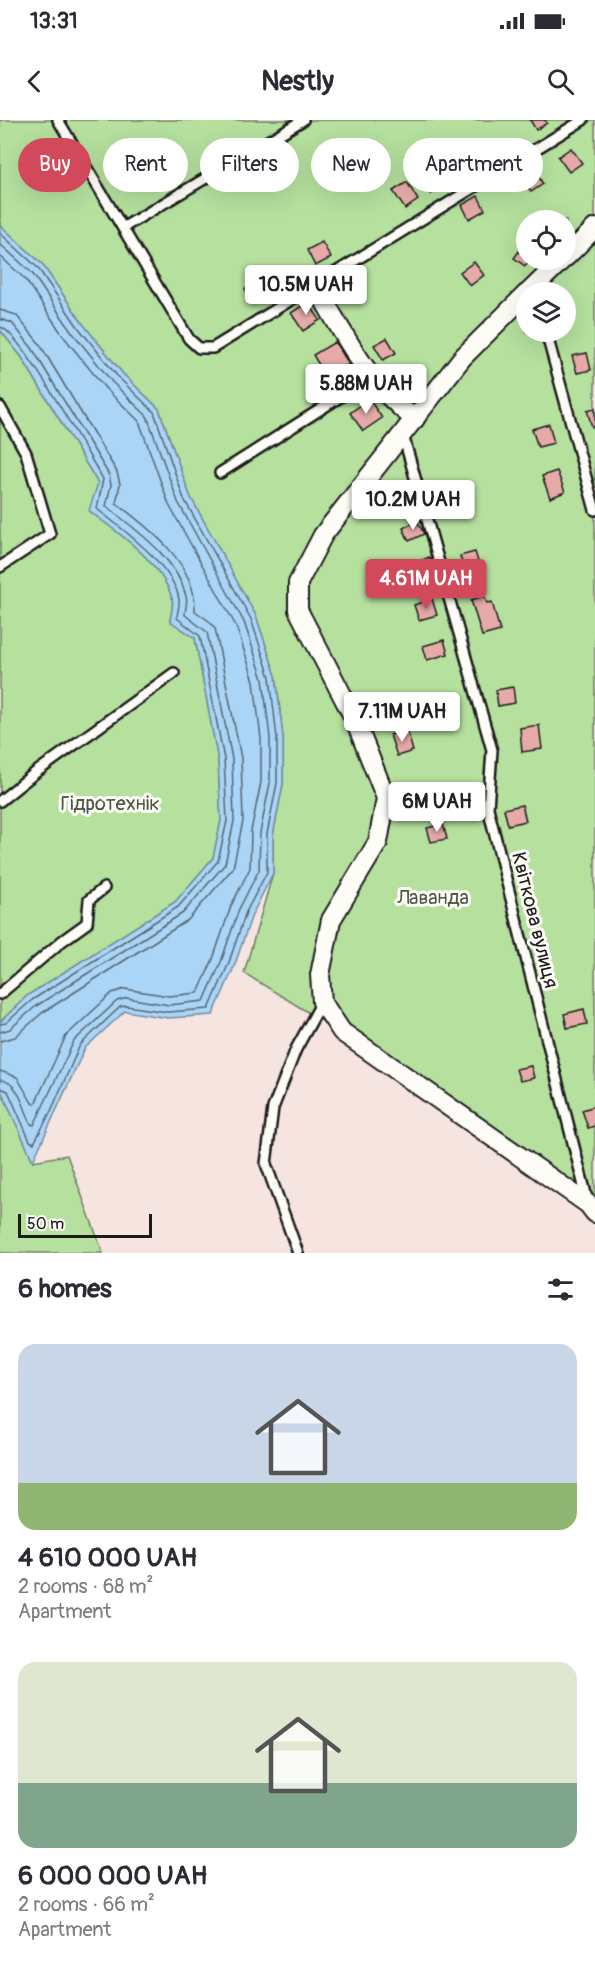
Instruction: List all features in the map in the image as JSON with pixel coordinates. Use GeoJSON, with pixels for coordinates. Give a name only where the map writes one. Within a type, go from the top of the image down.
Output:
{"type":"FeatureCollection","features":[{"type":"Feature","properties":{"kind":"street"},"geometry":{"type":"LineString","coordinates":[[576,246],[595,228]]}},
{"type":"Feature","properties":{"kind":"street"},"geometry":{"type":"LineString","coordinates":[[541,282],[552,270]]}},
{"type":"Feature","properties":{"kind":"street"},"geometry":{"type":"LineString","coordinates":[[315,285],[370,378],[396,405],[415,419]]}},
{"type":"Feature","properties":{"kind":"street"},"geometry":{"type":"LineString","coordinates":[[516,306],[462,358],[323,535],[298,583],[298,610],[354,718],[386,798],[378,842],[331,920],[320,975],[322,1002],[342,1032],[592,1209]]}},
{"type":"Feature","properties":{"kind":"lane"},"geometry":{"type":"LineString","coordinates":[[58,120],[189,339],[199,348],[213,348],[583,120]]}},
{"type":"Feature","properties":{"kind":"lane"},"geometry":{"type":"LineString","coordinates":[[124,227],[303,120]]}},
{"type":"Feature","properties":{"kind":"lane"},"geometry":{"type":"LineString","coordinates":[[549,342],[595,510]]}},
{"type":"Feature","properties":{"kind":"lane"},"geometry":{"type":"LineString","coordinates":[[220,473],[370,378]]}},
{"type":"Feature","properties":{"kind":"lane"},"geometry":{"type":"LineString","coordinates":[[0,406],[26,453],[50,534],[0,567]]}},
{"type":"Feature","properties":{"kind":"lane","name":"Квіткова вулиця"},"geometry":{"type":"LineString","coordinates":[[403,435],[492,750],[488,808],[592,1209]]}},
{"type":"Feature","properties":{"kind":"lane"},"geometry":{"type":"LineString","coordinates":[[0,801],[35,773],[174,673]]}},
{"type":"Feature","properties":{"kind":"lane"},"geometry":{"type":"LineString","coordinates":[[0,994],[62,941],[87,923],[89,900],[104,888]]}},
{"type":"Feature","properties":{"kind":"lane"},"geometry":{"type":"LineString","coordinates":[[298,1253],[266,1164],[273,1108],[296,1049],[322,1002]]}},
{"type":"Feature","properties":{"kind":"green space","name":"Лаванда"},"geometry":{"type":"Polygon","coordinates":[[[0,120],[595,120],[595,1201],[441,1094],[244,973],[273,873],[273,835],[283,784],[283,738],[276,676],[256,616],[190,496],[159,409],[123,374],[83,324],[42,264],[0,225],[0,120]]]}},
{"type":"Feature","properties":{"kind":"green space","name":"Гідротехнік"},"geometry":{"type":"Polygon","coordinates":[[[0,330],[21,356],[98,483],[90,511],[138,549],[159,573],[172,598],[170,621],[195,638],[218,760],[221,821],[213,858],[175,902],[28,995],[0,1022],[0,330]]]}},
{"type":"Feature","properties":{"kind":"green space"},"geometry":{"type":"Polygon","coordinates":[[[0,1088],[33,1161],[67,1155],[103,1253],[0,1253],[0,1088]]]}},
{"type":"Feature","properties":{"kind":"water"},"geometry":{"type":"Polygon","coordinates":[[[0,225],[42,264],[83,324],[123,374],[159,409],[190,496],[256,616],[276,676],[283,738],[283,784],[273,835],[273,873],[252,915],[234,967],[213,1015],[168,1018],[125,1011],[85,1048],[33,1161],[0,1088],[0,1022],[28,995],[175,902],[213,858],[221,821],[218,760],[195,638],[170,621],[172,598],[167,585],[149,561],[138,549],[89,511],[98,483],[21,356],[0,330],[0,225]]]}},
{"type":"Feature","properties":{"kind":"building"},"geometry":{"type":"Polygon","coordinates":[[[530,120],[545,120],[547,123],[536,130],[530,120]]]}},
{"type":"Feature","properties":{"kind":"building"},"geometry":{"type":"Polygon","coordinates":[[[571,148],[582,163],[569,172],[558,157],[571,148]]]}},
{"type":"Feature","properties":{"kind":"building"},"geometry":{"type":"Polygon","coordinates":[[[403,185],[403,192],[413,192],[418,200],[405,209],[393,191],[403,185]]]}},
{"type":"Feature","properties":{"kind":"building"},"geometry":{"type":"Polygon","coordinates":[[[478,196],[485,210],[469,219],[462,205],[478,196]]]}},
{"type":"Feature","properties":{"kind":"building"},"geometry":{"type":"Polygon","coordinates":[[[322,242],[331,258],[315,266],[307,250],[322,242]]]}},
{"type":"Feature","properties":{"kind":"building"},"geometry":{"type":"Polygon","coordinates":[[[474,262],[484,275],[470,286],[460,272],[474,262]]]}},
{"type":"Feature","properties":{"kind":"building"},"geometry":{"type":"Polygon","coordinates":[[[353,280],[360,293],[346,301],[339,287],[353,280]]]}},
{"type":"Feature","properties":{"kind":"building"},"geometry":{"type":"Polygon","coordinates":[[[258,281],[267,296],[254,304],[245,289],[258,281]]]}},
{"type":"Feature","properties":{"kind":"building"},"geometry":{"type":"Polygon","coordinates":[[[308,302],[320,320],[303,331],[291,313],[308,302]]]}},
{"type":"Feature","properties":{"kind":"building"},"geometry":{"type":"Polygon","coordinates":[[[387,338],[396,353],[383,360],[374,345],[387,338]]]}},
{"type":"Feature","properties":{"kind":"building"},"geometry":{"type":"Polygon","coordinates":[[[335,342],[349,364],[327,378],[313,355],[335,342]]]}},
{"type":"Feature","properties":{"kind":"building"},"geometry":{"type":"Polygon","coordinates":[[[587,353],[591,370],[577,373],[572,356],[587,353]]]}},
{"type":"Feature","properties":{"kind":"building"},"geometry":{"type":"Polygon","coordinates":[[[369,399],[382,418],[363,431],[350,413],[369,399]]]}},
{"type":"Feature","properties":{"kind":"building"},"geometry":{"type":"Polygon","coordinates":[[[595,408],[595,426],[592,427],[587,410],[595,408]]]}},
{"type":"Feature","properties":{"kind":"building"},"geometry":{"type":"Polygon","coordinates":[[[549,424],[554,443],[538,447],[532,429],[549,424]]]}},
{"type":"Feature","properties":{"kind":"building"},"geometry":{"type":"Polygon","coordinates":[[[557,471],[565,492],[550,498],[542,476],[557,471]]]}},
{"type":"Feature","properties":{"kind":"building"},"geometry":{"type":"Polygon","coordinates":[[[417,521],[424,534],[409,541],[403,528],[417,521]]]}},
{"type":"Feature","properties":{"kind":"building"},"geometry":{"type":"Polygon","coordinates":[[[475,552],[481,571],[466,576],[460,556],[475,552]]]}},
{"type":"Feature","properties":{"kind":"building"},"geometry":{"type":"Polygon","coordinates":[[[429,557],[437,579],[423,584],[416,563],[429,557]]]}},
{"type":"Feature","properties":{"kind":"building"},"geometry":{"type":"Polygon","coordinates":[[[484,596],[487,603],[492,602],[500,631],[482,636],[471,600],[484,596]]]}},
{"type":"Feature","properties":{"kind":"building"},"geometry":{"type":"Polygon","coordinates":[[[432,599],[437,615],[419,620],[414,605],[432,599]]]}},
{"type":"Feature","properties":{"kind":"building"},"geometry":{"type":"Polygon","coordinates":[[[444,640],[448,654],[427,660],[423,646],[444,640]]]}},
{"type":"Feature","properties":{"kind":"building"},"geometry":{"type":"Polygon","coordinates":[[[513,687],[515,703],[498,706],[496,690],[513,687]]]}},
{"type":"Feature","properties":{"kind":"building"},"geometry":{"type":"Polygon","coordinates":[[[539,725],[542,749],[522,752],[520,728],[539,725]]]}},
{"type":"Feature","properties":{"kind":"building"},"geometry":{"type":"Polygon","coordinates":[[[407,730],[413,751],[397,756],[390,735],[407,730]]]}},
{"type":"Feature","properties":{"kind":"building"},"geometry":{"type":"Polygon","coordinates":[[[522,805],[526,821],[508,825],[504,809],[522,805]]]}},
{"type":"Feature","properties":{"kind":"building"},"geometry":{"type":"Polygon","coordinates":[[[443,824],[447,839],[431,842],[427,828],[443,824]]]}},
{"type":"Feature","properties":{"kind":"building"},"geometry":{"type":"Polygon","coordinates":[[[584,1009],[587,1024],[567,1028],[564,1014],[584,1009]]]}},
{"type":"Feature","properties":{"kind":"building"},"geometry":{"type":"Polygon","coordinates":[[[531,1066],[534,1078],[520,1081],[516,1069],[531,1066]]]}},
{"type":"Feature","properties":{"kind":"building"},"geometry":{"type":"Polygon","coordinates":[[[595,1106],[595,1126],[588,1128],[582,1110],[595,1106]]]}}]}
